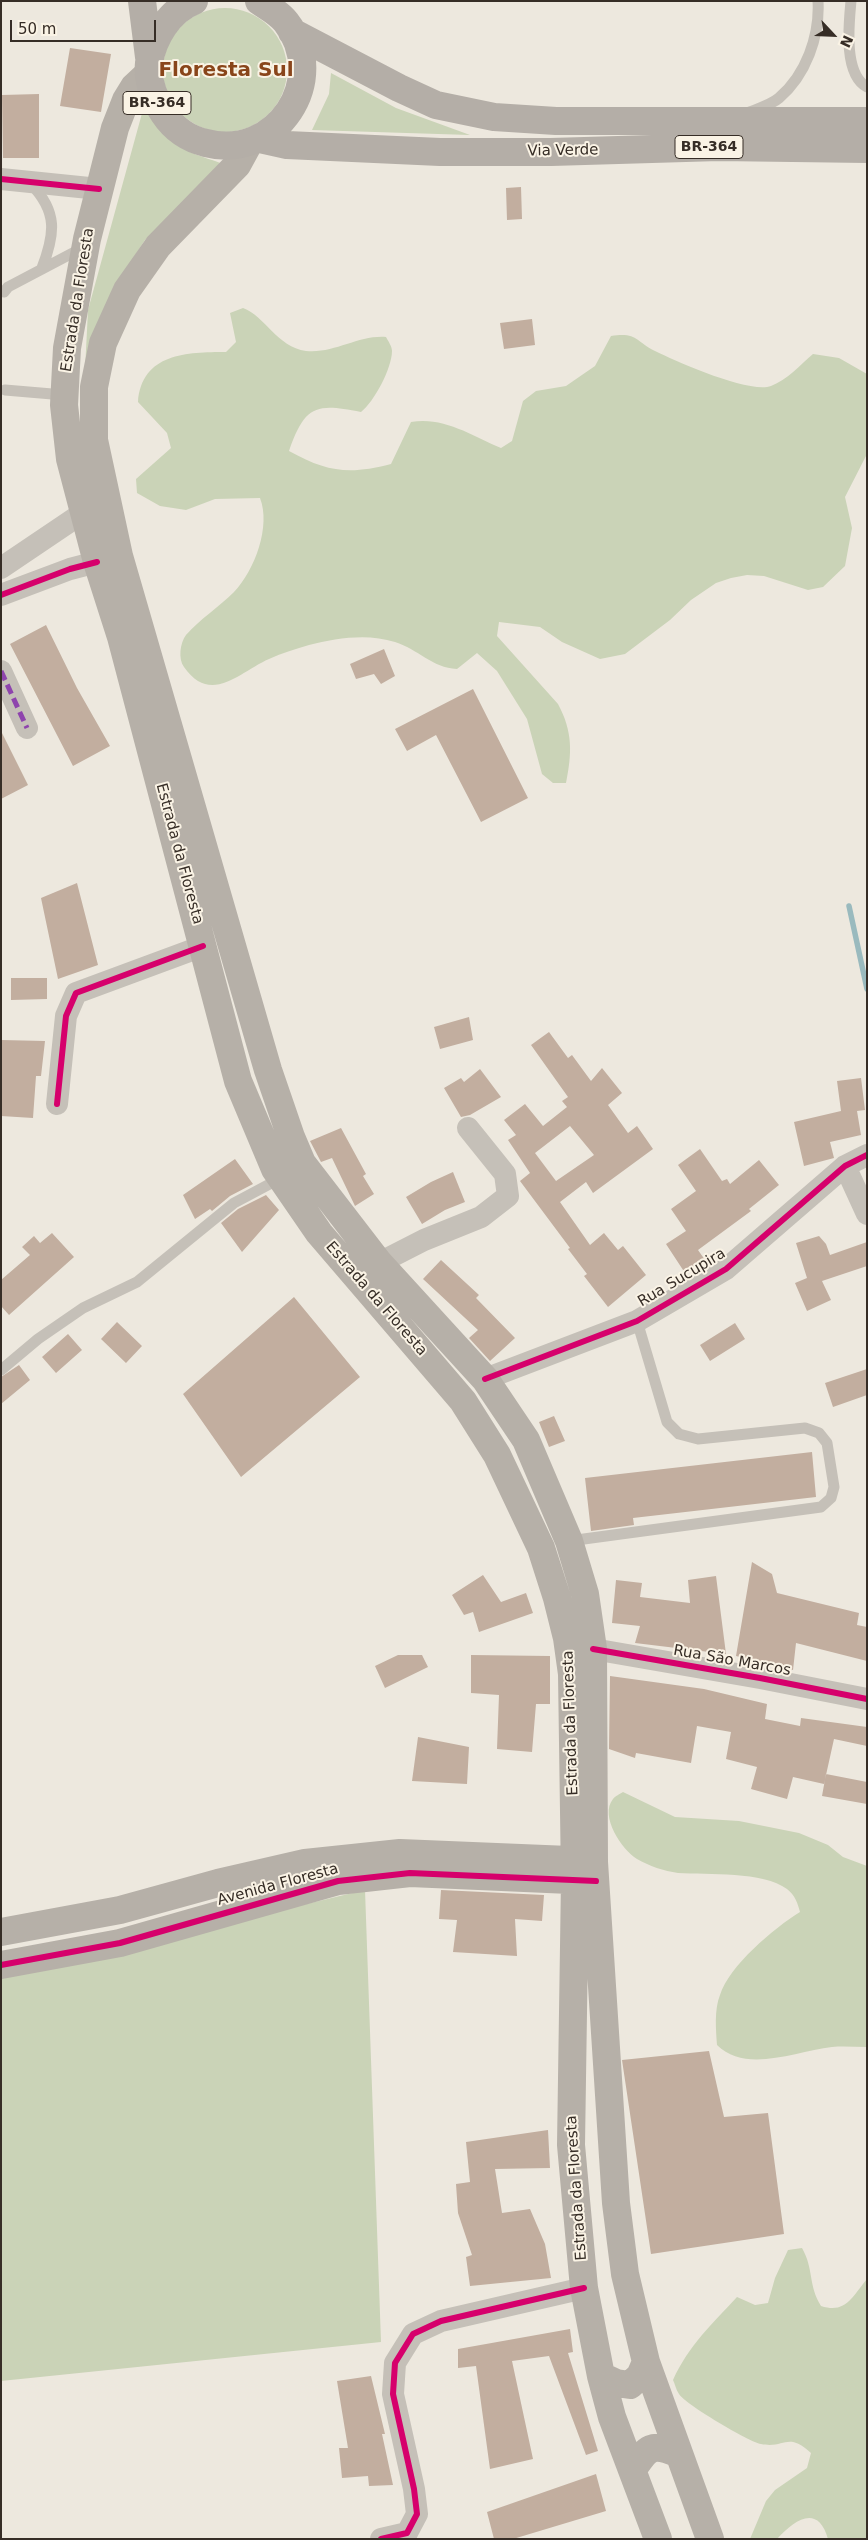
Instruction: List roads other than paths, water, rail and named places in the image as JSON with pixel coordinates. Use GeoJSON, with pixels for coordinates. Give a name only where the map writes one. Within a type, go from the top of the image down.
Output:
{"type":"FeatureCollection","features":[{"type":"Feature","properties":{"kind":"main road","name":"BR-364"},"geometry":{"type":"LineString","coordinates":[[142,1],[149,68],[155,100],[171,124],[194,140],[221,147],[254,141],[281,122],[290,111],[299,92],[302,71],[300,51],[274,12]]}},
{"type":"Feature","properties":{"kind":"main road","name":"BR-364"},"geometry":{"type":"LineString","coordinates":[[149,68],[156,39],[169,19],[194,1]]}},
{"type":"Feature","properties":{"kind":"main road","name":"Via Verde"},"geometry":{"type":"LineString","coordinates":[[274,12],[399,88],[436,105],[494,117],[556,121],[733,119],[867,121]]}},
{"type":"Feature","properties":{"kind":"main road","name":"Estrada da Floresta"},"geometry":{"type":"LineString","coordinates":[[149,68],[134,86],[126,100],[115,128],[86,246],[67,348],[64,395],[70,459],[97,562],[123,646],[204,946],[238,1081],[275,1169],[318,1233],[463,1401],[498,1455],[541,1548],[557,1598],[567,1638],[572,1674],[585,1870],[616,2203],[625,2274],[646,2362],[710,2539]]}},
{"type":"Feature","properties":{"kind":"main road","name":"Estrada da Floresta"},"geometry":{"type":"LineString","coordinates":[[254,141],[237,165],[158,246],[127,290],[103,343],[94,387],[94,440],[119,556],[266,1061],[291,1137],[302,1163],[379,1264],[485,1379],[526,1440],[569,1541],[585,1594],[593,1650],[585,1870],[571,2145],[584,2288],[601,2376],[612,2417],[658,2539]]}},
{"type":"Feature","properties":{"kind":"main road","name":"Via Verde"},"geometry":{"type":"LineString","coordinates":[[254,141],[287,145],[440,152],[551,152],[719,147],[867,149]]}},
{"type":"Feature","properties":{"kind":"main road","name":"Avenida Floresta"},"geometry":{"type":"LineString","coordinates":[[1,1932],[120,1910],[218,1883],[304,1863],[400,1853],[585,1870]]}},
{"type":"Feature","properties":{"kind":"main road","name":"Avenida Floresta"},"geometry":{"type":"LineString","coordinates":[[1,1965],[120,1943],[338,1880],[410,1873],[585,1870]]}},
{"type":"Feature","properties":{"kind":"main road"},"geometry":{"type":"LineString","coordinates":[[601,2376],[616,2383],[630,2385],[640,2376],[646,2362]]}},
{"type":"Feature","properties":{"kind":"main road"},"geometry":{"type":"LineString","coordinates":[[633,2469],[645,2451],[654,2447],[663,2447],[678,2453]]}},
{"type":"Feature","properties":{"kind":"street"},"geometry":{"type":"LineString","coordinates":[[1,179],[99,189]]}},
{"type":"Feature","properties":{"kind":"street"},"geometry":{"type":"LineString","coordinates":[[1,568],[84,512]]}},
{"type":"Feature","properties":{"kind":"street"},"geometry":{"type":"LineString","coordinates":[[1,595],[70,568],[97,562]]}},
{"type":"Feature","properties":{"kind":"street"},"geometry":{"type":"LineString","coordinates":[[1,671],[27,728]]}},
{"type":"Feature","properties":{"kind":"street"},"geometry":{"type":"LineString","coordinates":[[57,1104],[66,1016],[76,993],[204,946]]}},
{"type":"Feature","properties":{"kind":"street"},"geometry":{"type":"LineString","coordinates":[[379,1264],[424,1240],[481,1217],[508,1196],[504,1174],[468,1128]]}},
{"type":"Feature","properties":{"kind":"street","name":"Rua Sucupira"},"geometry":{"type":"LineString","coordinates":[[485,1379],[637,1321],[726,1269],[846,1166],[867,1155]]}},
{"type":"Feature","properties":{"kind":"street"},"geometry":{"type":"LineString","coordinates":[[846,1166],[867,1214]]}},
{"type":"Feature","properties":{"kind":"street","name":"Rua São Marcos"},"geometry":{"type":"LineString","coordinates":[[593,1650],[760,1678],[867,1699]]}},
{"type":"Feature","properties":{"kind":"street"},"geometry":{"type":"LineString","coordinates":[[381,2539],[407,2533],[417,2514],[414,2489],[393,2394],[395,2363],[413,2334],[441,2321],[584,2288]]}},
{"type":"Feature","properties":{"kind":"lane"},"geometry":{"type":"LineString","coordinates":[[733,119],[778,100],[797,80],[814,42],[819,15],[818,1]]}},
{"type":"Feature","properties":{"kind":"lane"},"geometry":{"type":"LineString","coordinates":[[851,1],[847,43],[854,69],[867,87]]}},
{"type":"Feature","properties":{"kind":"lane"},"geometry":{"type":"LineString","coordinates":[[28,181],[44,198],[51,214],[52,229],[49,250],[42,268]]}},
{"type":"Feature","properties":{"kind":"lane"},"geometry":{"type":"LineString","coordinates":[[4,292],[42,268],[86,246]]}},
{"type":"Feature","properties":{"kind":"lane"},"geometry":{"type":"LineString","coordinates":[[5,390],[64,395]]}},
{"type":"Feature","properties":{"kind":"lane"},"geometry":{"type":"LineString","coordinates":[[1,1370],[38,1339],[83,1308],[137,1282],[234,1203],[281,1178]]}},
{"type":"Feature","properties":{"kind":"lane"},"geometry":{"type":"LineString","coordinates":[[569,1541],[821,1507],[831,1498],[834,1486],[827,1443],[819,1433],[805,1428],[698,1439],[679,1434],[666,1422],[637,1321]]}},
{"type":"Feature","properties":{"kind":"waterway"},"geometry":{"type":"LineString","coordinates":[[849,906],[867,989]]}},
{"type":"Feature","properties":{"kind":"district","name":"Floresta Sul"},"geometry":{"type":"Point","coordinates":[226,71]}}]}
